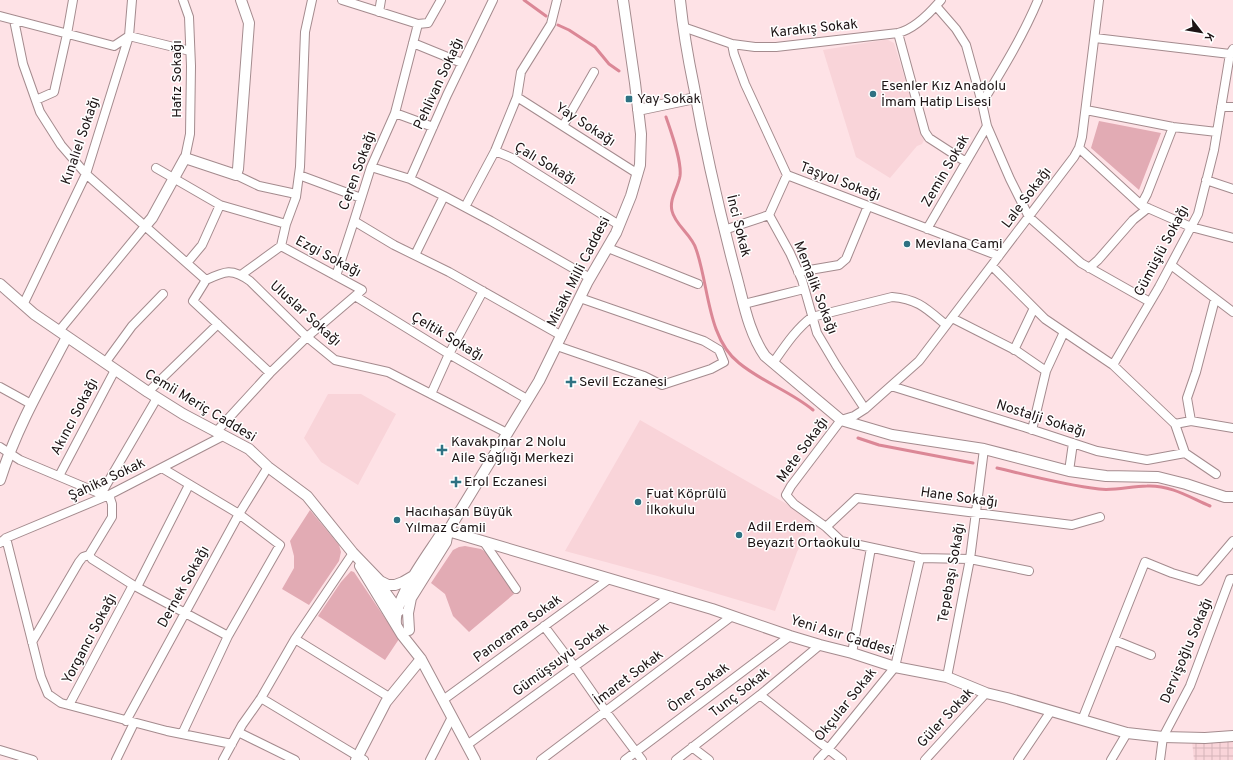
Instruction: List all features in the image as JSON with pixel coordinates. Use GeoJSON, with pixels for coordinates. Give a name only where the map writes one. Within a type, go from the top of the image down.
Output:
{"type":"FeatureCollection","features":[{"type":"Feature","properties":{"kind":"street"},"geometry":{"type":"LineString","coordinates":[[36,100],[54,92],[73,0]]}},
{"type":"Feature","properties":{"kind":"street","name":"Kınalıel Sokağı"},"geometry":{"type":"LineString","coordinates":[[23,305],[86,174],[129,36],[132,0]]}},
{"type":"Feature","properties":{"kind":"street","name":"Hafız Sokağı"},"geometry":{"type":"LineString","coordinates":[[183,0],[189,17],[190,51],[190,134],[185,158]]}},
{"type":"Feature","properties":{"kind":"street"},"geometry":{"type":"LineString","coordinates":[[236,175],[238,169],[249,23],[241,0]]}},
{"type":"Feature","properties":{"kind":"street","name":"Ezgi Sokağı"},"geometry":{"type":"LineString","coordinates":[[312,0],[305,32],[299,175],[296,194],[286,224],[281,246],[362,290],[355,296]]}},
{"type":"Feature","properties":{"kind":"street"},"geometry":{"type":"LineString","coordinates":[[342,0],[418,24],[428,23],[441,0]]}},
{"type":"Feature","properties":{"kind":"street"},"geometry":{"type":"LineString","coordinates":[[379,12],[381,0]]}},
{"type":"Feature","properties":{"kind":"street","name":"Pehlivan Sokağı"},"geometry":{"type":"LineString","coordinates":[[410,179],[462,63],[494,0]]}},
{"type":"Feature","properties":{"kind":"street","name":"Çalı Sokağı"},"geometry":{"type":"LineString","coordinates":[[557,0],[550,24],[521,72],[517,97],[495,151],[512,158],[619,225]]}},
{"type":"Feature","properties":{"kind":"street","name":"Misakı Milli Caddesi"},"geometry":{"type":"LineString","coordinates":[[410,630],[408,613],[411,598],[446,542],[448,531],[539,381],[590,278],[608,248],[631,196],[638,174],[641,155],[641,142],[623,0]]}},
{"type":"Feature","properties":{"kind":"street","name":"İnci Sokak"},"geometry":{"type":"LineString","coordinates":[[680,0],[695,98],[711,174],[744,304],[757,344],[765,356],[841,420]]}},
{"type":"Feature","properties":{"kind":"street"},"geometry":{"type":"LineString","coordinates":[[982,103],[1031,17],[1038,0]]}},
{"type":"Feature","properties":{"kind":"street","name":"Lale Sokağı"},"geometry":{"type":"LineString","coordinates":[[841,420],[854,416],[865,409],[919,361],[1080,148],[1099,0]]}},
{"type":"Feature","properties":{"kind":"street"},"geometry":{"type":"LineString","coordinates":[[966,162],[929,138],[925,132],[898,33],[904,32],[921,20],[939,3],[966,45],[982,103],[986,126],[1029,217],[1081,263],[1150,302]]}},
{"type":"Feature","properties":{"kind":"street"},"geometry":{"type":"LineString","coordinates":[[0,16],[114,46],[129,36],[190,51]]}},
{"type":"Feature","properties":{"kind":"street"},"geometry":{"type":"LineString","coordinates":[[14,20],[23,64],[40,112],[61,145],[86,174],[146,225],[206,280]]}},
{"type":"Feature","properties":{"kind":"street","name":"Ceren Sokağı"},"geometry":{"type":"LineString","coordinates":[[418,24],[395,113],[371,167],[354,221],[394,245],[483,291],[562,336]]}},
{"type":"Feature","properties":{"kind":"street"},"geometry":{"type":"LineString","coordinates":[[683,27],[732,44]]}},
{"type":"Feature","properties":{"kind":"street","name":"Karakış Sokak"},"geometry":{"type":"LineString","coordinates":[[732,44],[776,47],[898,33]]}},
{"type":"Feature","properties":{"kind":"street"},"geometry":{"type":"LineString","coordinates":[[1094,38],[1231,52]]}},
{"type":"Feature","properties":{"kind":"street"},"geometry":{"type":"LineString","coordinates":[[413,42],[462,63]]}},
{"type":"Feature","properties":{"kind":"street","name":"Taşyol Sokağı"},"geometry":{"type":"LineString","coordinates":[[732,44],[745,84],[786,175],[999,256]]}},
{"type":"Feature","properties":{"kind":"street","name":"Gümüşlü Sokağı"},"geometry":{"type":"LineString","coordinates":[[1114,365],[1198,214],[1217,132],[1231,52]]}},
{"type":"Feature","properties":{"kind":"street"},"geometry":{"type":"LineString","coordinates":[[563,126],[594,72]]}},
{"type":"Feature","properties":{"kind":"street","name":"Yay Sokağı"},"geometry":{"type":"LineString","coordinates":[[517,97],[638,174]]}},
{"type":"Feature","properties":{"kind":"street"},"geometry":{"type":"LineString","coordinates":[[638,110],[695,98]]}},
{"type":"Feature","properties":{"kind":"street"},"geometry":{"type":"LineString","coordinates":[[1221,107],[1233,107]]}},
{"type":"Feature","properties":{"kind":"street"},"geometry":{"type":"LineString","coordinates":[[1086,110],[1173,127],[1217,132]]}},
{"type":"Feature","properties":{"kind":"street"},"geometry":{"type":"LineString","coordinates":[[395,113],[433,128]]}},
{"type":"Feature","properties":{"kind":"street","name":"Zemin Sokak"},"geometry":{"type":"LineString","coordinates":[[927,229],[986,126]]}},
{"type":"Feature","properties":{"kind":"street"},"geometry":{"type":"LineString","coordinates":[[1089,268],[1098,260],[1144,206],[1147,194],[1173,127]]}},
{"type":"Feature","properties":{"kind":"street"},"geometry":{"type":"LineString","coordinates":[[1080,148],[1144,206],[1191,227],[1233,238]]}},
{"type":"Feature","properties":{"kind":"street"},"geometry":{"type":"LineString","coordinates":[[465,207],[495,151]]}},
{"type":"Feature","properties":{"kind":"street"},"geometry":{"type":"LineString","coordinates":[[0,480],[5,449],[31,404],[63,334],[152,218],[185,158],[236,175],[260,186],[296,194]]}},
{"type":"Feature","properties":{"kind":"street"},"geometry":{"type":"LineString","coordinates":[[371,167],[410,179],[444,196],[491,221],[590,278]]}},
{"type":"Feature","properties":{"kind":"street"},"geometry":{"type":"LineString","coordinates":[[156,168],[220,205],[286,224]]}},
{"type":"Feature","properties":{"kind":"street"},"geometry":{"type":"LineString","coordinates":[[299,175],[361,198]]}},
{"type":"Feature","properties":{"kind":"street"},"geometry":{"type":"LineString","coordinates":[[724,230],[769,215],[786,175]]}},
{"type":"Feature","properties":{"kind":"street"},"geometry":{"type":"LineString","coordinates":[[1206,180],[1233,189]]}},
{"type":"Feature","properties":{"kind":"street"},"geometry":{"type":"LineString","coordinates":[[415,255],[444,196]]}},
{"type":"Feature","properties":{"kind":"street"},"geometry":{"type":"LineString","coordinates":[[187,262],[202,245],[220,205]]}},
{"type":"Feature","properties":{"kind":"street"},"geometry":{"type":"LineString","coordinates":[[798,272],[839,265],[846,259],[868,206]]}},
{"type":"Feature","properties":{"kind":"street","name":"Memalik Sokağı"},"geometry":{"type":"LineString","coordinates":[[769,215],[790,253],[798,272],[817,333],[825,348],[865,409]]}},
{"type":"Feature","properties":{"kind":"street"},"geometry":{"type":"LineString","coordinates":[[336,276],[354,221]]}},
{"type":"Feature","properties":{"kind":"street"},"geometry":{"type":"LineString","coordinates":[[270,373],[193,301],[206,280],[222,272],[232,272],[241,275],[281,246]]}},
{"type":"Feature","properties":{"kind":"street"},"geometry":{"type":"LineString","coordinates":[[608,248],[698,284]]}},
{"type":"Feature","properties":{"kind":"street"},"geometry":{"type":"LineString","coordinates":[[1171,265],[1233,312]]}},
{"type":"Feature","properties":{"kind":"street"},"geometry":{"type":"LineString","coordinates":[[992,266],[1045,319],[1114,365],[1175,424],[1185,453],[1216,474]]}},
{"type":"Feature","properties":{"kind":"street","name":"Uluslar Sokağı"},"geometry":{"type":"LineString","coordinates":[[241,275],[307,337],[335,360],[388,372],[507,433]]}},
{"type":"Feature","properties":{"kind":"street","name":"Cemii Meriç Caddesi"},"geometry":{"type":"LineString","coordinates":[[0,284],[34,314],[114,370],[183,414],[249,449],[268,466],[307,496],[353,553]]}},
{"type":"Feature","properties":{"kind":"street"},"geometry":{"type":"LineString","coordinates":[[744,304],[804,290]]}},
{"type":"Feature","properties":{"kind":"street"},"geometry":{"type":"LineString","coordinates":[[431,394],[449,354],[483,291]]}},
{"type":"Feature","properties":{"kind":"street"},"geometry":{"type":"LineString","coordinates":[[105,363],[132,326],[163,294]]}},
{"type":"Feature","properties":{"kind":"street"},"geometry":{"type":"LineString","coordinates":[[220,434],[270,373],[307,337],[355,296]]}},
{"type":"Feature","properties":{"kind":"street","name":"Çeltik Sokağı"},"geometry":{"type":"LineString","coordinates":[[355,296],[449,354],[527,399]]}},
{"type":"Feature","properties":{"kind":"street"},"geometry":{"type":"LineString","coordinates":[[773,363],[793,335],[812,317],[892,297],[905,298],[914,301],[923,306],[946,325]]}},
{"type":"Feature","properties":{"kind":"street"},"geometry":{"type":"LineString","coordinates":[[557,346],[644,376],[662,385],[711,369],[724,362],[719,350],[704,341],[580,298]]}},
{"type":"Feature","properties":{"kind":"street"},"geometry":{"type":"LineString","coordinates":[[1191,421],[1187,398],[1196,372],[1215,299]]}},
{"type":"Feature","properties":{"kind":"street"},"geometry":{"type":"LineString","coordinates":[[1014,350],[1034,308]]}},
{"type":"Feature","properties":{"kind":"street"},"geometry":{"type":"LineString","coordinates":[[952,318],[1014,350],[1046,371]]}},
{"type":"Feature","properties":{"kind":"street"},"geometry":{"type":"LineString","coordinates":[[105,495],[152,395],[218,324]]}},
{"type":"Feature","properties":{"kind":"street"},"geometry":{"type":"LineString","coordinates":[[1032,430],[1046,371],[1064,332]]}},
{"type":"Feature","properties":{"kind":"street","name":"Akıncı Sokağı"},"geometry":{"type":"LineString","coordinates":[[59,476],[114,370]]}},
{"type":"Feature","properties":{"kind":"street","name":"Nostalji Sokağı"},"geometry":{"type":"LineString","coordinates":[[891,386],[1097,451],[1147,460],[1185,453]]}},
{"type":"Feature","properties":{"kind":"street"},"geometry":{"type":"LineString","coordinates":[[0,388],[31,404]]}},
{"type":"Feature","properties":{"kind":"street"},"geometry":{"type":"LineString","coordinates":[[841,420],[892,435],[984,449],[1069,471],[1106,476],[1158,477],[1186,484],[1225,497],[1233,497]]}},
{"type":"Feature","properties":{"kind":"street","name":"Mete Sokağı"},"geometry":{"type":"LineString","coordinates":[[826,527],[794,504],[786,495],[791,486],[841,420]]}},
{"type":"Feature","properties":{"kind":"street"},"geometry":{"type":"LineString","coordinates":[[1175,424],[1191,421],[1233,428]]}},
{"type":"Feature","properties":{"kind":"street","name":"Şahika Sokak"},"geometry":{"type":"LineString","coordinates":[[3,540],[162,468],[220,434]]}},
{"type":"Feature","properties":{"kind":"street"},"geometry":{"type":"LineString","coordinates":[[1069,471],[1073,443]]}},
{"type":"Feature","properties":{"kind":"street"},"geometry":{"type":"LineString","coordinates":[[5,449],[20,460],[105,495],[112,504],[112,517],[89,555],[83,557],[79,562],[32,642]]}},
{"type":"Feature","properties":{"kind":"street","name":"Tepebaşı Sokağı"},"geometry":{"type":"LineString","coordinates":[[947,677],[970,559],[984,449]]}},
{"type":"Feature","properties":{"kind":"street","name":"Dernek Sokağı"},"geometry":{"type":"LineString","coordinates":[[126,721],[239,514],[268,466]]}},
{"type":"Feature","properties":{"kind":"street"},"geometry":{"type":"LineString","coordinates":[[162,468],[239,514],[280,545],[228,636],[182,734]]}},
{"type":"Feature","properties":{"kind":"street","name":"Yorgancı Sokağı"},"geometry":{"type":"LineString","coordinates":[[69,705],[189,485]]}},
{"type":"Feature","properties":{"kind":"street","name":"Hane Sokağı"},"geometry":{"type":"LineString","coordinates":[[826,527],[857,498],[1072,525],[1100,517]]}},
{"type":"Feature","properties":{"kind":"street"},"geometry":{"type":"LineString","coordinates":[[826,527],[841,541],[870,548],[920,558],[970,559],[1029,571]]}},
{"type":"Feature","properties":{"kind":"street","name":"Misakı Milli Caddesi"},"geometry":{"type":"LineString","coordinates":[[396,625],[396,605],[439,536],[448,531]]}},
{"type":"Feature","properties":{"kind":"street","name":"Yeni Asır Caddesi"},"geometry":{"type":"LineString","coordinates":[[448,531],[671,596],[820,645],[852,653],[895,667],[947,677],[986,694],[1127,733],[1163,737],[1205,738],[1233,736]]}},
{"type":"Feature","properties":{"kind":"street"},"geometry":{"type":"LineString","coordinates":[[3,540],[41,677],[48,694],[61,703],[126,721],[232,744]]}},
{"type":"Feature","properties":{"kind":"street"},"geometry":{"type":"LineString","coordinates":[[1082,720],[1145,562],[1172,573],[1198,581],[1233,541]]}},
{"type":"Feature","properties":{"kind":"street"},"geometry":{"type":"LineString","coordinates":[[484,542],[516,589]]}},
{"type":"Feature","properties":{"kind":"street"},"geometry":{"type":"LineString","coordinates":[[852,653],[870,548]]}},
{"type":"Feature","properties":{"kind":"street"},"geometry":{"type":"LineString","coordinates":[[353,553],[380,581],[391,585],[403,582],[415,575]]}},
{"type":"Feature","properties":{"kind":"street"},"geometry":{"type":"LineString","coordinates":[[353,553],[402,635],[421,659]]}},
{"type":"Feature","properties":{"kind":"street"},"geometry":{"type":"LineString","coordinates":[[223,760],[238,732],[261,698],[295,639],[353,553]]}},
{"type":"Feature","properties":{"kind":"street"},"geometry":{"type":"LineString","coordinates":[[89,555],[92,559],[135,586],[228,636]]}},
{"type":"Feature","properties":{"kind":"street"},"geometry":{"type":"LineString","coordinates":[[895,667],[920,558]]}},
{"type":"Feature","properties":{"kind":"street"},"geometry":{"type":"LineString","coordinates":[[369,569],[396,605],[410,630],[421,659],[475,760]]}},
{"type":"Feature","properties":{"kind":"street","name":"Panorama Sokak"},"geometry":{"type":"LineString","coordinates":[[443,700],[609,579]]}},
{"type":"Feature","properties":{"kind":"street","name":"Dervişoğlu Sokağı"},"geometry":{"type":"LineString","coordinates":[[1163,737],[1190,686],[1230,579],[1233,579]]}},
{"type":"Feature","properties":{"kind":"street"},"geometry":{"type":"LineString","coordinates":[[374,589],[383,600],[396,605],[406,602],[411,598]]}},
{"type":"Feature","properties":{"kind":"street","name":"Gümüşsuyu Sokak"},"geometry":{"type":"LineString","coordinates":[[467,745],[671,596]]}},
{"type":"Feature","properties":{"kind":"street","name":"İmaret Sokak"},"geometry":{"type":"LineString","coordinates":[[541,760],[732,616]]}},
{"type":"Feature","properties":{"kind":"street"},"geometry":{"type":"LineString","coordinates":[[544,626],[642,760]]}},
{"type":"Feature","properties":{"kind":"street","name":"Öner Sokak"},"geometry":{"type":"LineString","coordinates":[[625,760],[790,636]]}},
{"type":"Feature","properties":{"kind":"street"},"geometry":{"type":"LineString","coordinates":[[295,639],[390,697]]}},
{"type":"Feature","properties":{"kind":"street"},"geometry":{"type":"LineString","coordinates":[[1114,640],[1151,655]]}},
{"type":"Feature","properties":{"kind":"street","name":"Tunç Sokak"},"geometry":{"type":"LineString","coordinates":[[676,760],[760,695],[820,645]]}},
{"type":"Feature","properties":{"kind":"street"},"geometry":{"type":"LineString","coordinates":[[261,698],[360,759],[390,697],[421,659]]}},
{"type":"Feature","properties":{"kind":"street","name":"Okçular Sokak"},"geometry":{"type":"LineString","coordinates":[[818,760],[895,667]]}},
{"type":"Feature","properties":{"kind":"street","name":"Güler Sokak"},"geometry":{"type":"LineString","coordinates":[[924,760],[986,694]]}},
{"type":"Feature","properties":{"kind":"street"},"geometry":{"type":"LineString","coordinates":[[760,695],[829,748],[842,760]]}},
{"type":"Feature","properties":{"kind":"street"},"geometry":{"type":"LineString","coordinates":[[1018,760],[1051,711]]}},
{"type":"Feature","properties":{"kind":"street"},"geometry":{"type":"LineString","coordinates":[[430,760],[452,717]]}},
{"type":"Feature","properties":{"kind":"street"},"geometry":{"type":"LineString","coordinates":[[116,760],[134,723]]}},
{"type":"Feature","properties":{"kind":"street"},"geometry":{"type":"LineString","coordinates":[[238,732],[292,759]]}},
{"type":"Feature","properties":{"kind":"street"},"geometry":{"type":"LineString","coordinates":[[1111,760],[1127,733]]}},
{"type":"Feature","properties":{"kind":"street"},"geometry":{"type":"LineString","coordinates":[[1160,760],[1163,737]]}},
{"type":"Feature","properties":{"kind":"street"},"geometry":{"type":"LineString","coordinates":[[692,747],[709,760]]}},
{"type":"Feature","properties":{"kind":"street"},"geometry":{"type":"LineString","coordinates":[[0,750],[32,760]]}},
{"type":"Feature","properties":{"kind":"shaded area","name":"Esenler Kız Anadolu İmam Hatip Lisesi"},"geometry":{"type":"Polygon","coordinates":[[[888,40],[894,43],[924,140],[922,144],[917,146],[890,178],[856,157],[823,50],[888,40]]]}},
{"type":"Feature","properties":{"kind":"shaded area"},"geometry":{"type":"Polygon","coordinates":[[[1099,121],[1161,133],[1139,190],[1091,148],[1099,121]]]}},
{"type":"Feature","properties":{"kind":"shaded area"},"geometry":{"type":"Polygon","coordinates":[[[328,394],[361,394],[396,414],[358,485],[321,462],[304,438],[328,394]]]}},
{"type":"Feature","properties":{"kind":"shaded area"},"geometry":{"type":"Polygon","coordinates":[[[640,420],[813,519],[797,552],[775,611],[661,577],[565,551],[640,420]]]}},
{"type":"Feature","properties":{"kind":"shaded area"},"geometry":{"type":"Polygon","coordinates":[[[310,510],[339,545],[341,552],[339,561],[309,605],[282,589],[294,568],[294,556],[290,541],[310,510]]]}},
{"type":"Feature","properties":{"kind":"shaded area"},"geometry":{"type":"Polygon","coordinates":[[[465,546],[481,549],[489,554],[514,594],[469,632],[453,616],[445,594],[431,583],[453,550],[465,546]]]}},
{"type":"Feature","properties":{"kind":"shaded area"},"geometry":{"type":"Polygon","coordinates":[[[351,571],[354,572],[399,639],[385,660],[318,616],[341,582],[351,571]]]}},
{"type":"Feature","properties":{"kind":"shaded area"},"geometry":{"type":"Polygon","coordinates":[[[1233,739],[1233,760],[1194,760],[1192,741],[1233,739]]]}},
{"type":"Feature","properties":{"kind":"waterway"},"geometry":{"type":"LineString","coordinates":[[524,0],[546,16]]}},
{"type":"Feature","properties":{"kind":"waterway"},"geometry":{"type":"LineString","coordinates":[[558,25],[569,30],[595,47],[609,64],[619,71]]}},
{"type":"Feature","properties":{"kind":"waterway"},"geometry":{"type":"LineString","coordinates":[[666,117],[676,146],[680,170],[680,176],[671,207],[676,221],[691,239],[696,249],[710,310],[721,340],[728,352],[748,370],[795,397],[813,410]]}},
{"type":"Feature","properties":{"kind":"waterway"},"geometry":{"type":"LineString","coordinates":[[858,438],[879,445],[973,463]]}},
{"type":"Feature","properties":{"kind":"waterway"},"geometry":{"type":"LineString","coordinates":[[997,468],[1060,483],[1099,489],[1147,486],[1164,487],[1180,492],[1210,506]]}},
{"type":"Feature","properties":{"kind":"place","name":"Esenler Kız Anadolu İmam Hatip Lisesi"},"geometry":{"type":"Point","coordinates":[873,94]}},
{"type":"Feature","properties":{"kind":"place","name":"Yay Sokak"},"geometry":{"type":"Point","coordinates":[629,99]}},
{"type":"Feature","properties":{"kind":"place","name":"Mevlana Cami"},"geometry":{"type":"Point","coordinates":[907,244]}},
{"type":"Feature","properties":{"kind":"place","name":"Sevil Eczanesi"},"geometry":{"type":"Point","coordinates":[571,382]}},
{"type":"Feature","properties":{"kind":"place","name":"Kavakpınar 2 Nolu Aile Sağlığı Merkezi"},"geometry":{"type":"Point","coordinates":[442,450]}},
{"type":"Feature","properties":{"kind":"place","name":"Erol Eczanesi"},"geometry":{"type":"Point","coordinates":[456,482]}},
{"type":"Feature","properties":{"kind":"place","name":"Fuat Köprülü İlkokulu"},"geometry":{"type":"Point","coordinates":[638,502]}},
{"type":"Feature","properties":{"kind":"place","name":"Hacıhasan Büyük Yılmaz Camii"},"geometry":{"type":"Point","coordinates":[397,520]}},
{"type":"Feature","properties":{"kind":"place","name":"Adil Erdem Beyazıt Ortaokulu"},"geometry":{"type":"Point","coordinates":[739,535]}}]}
